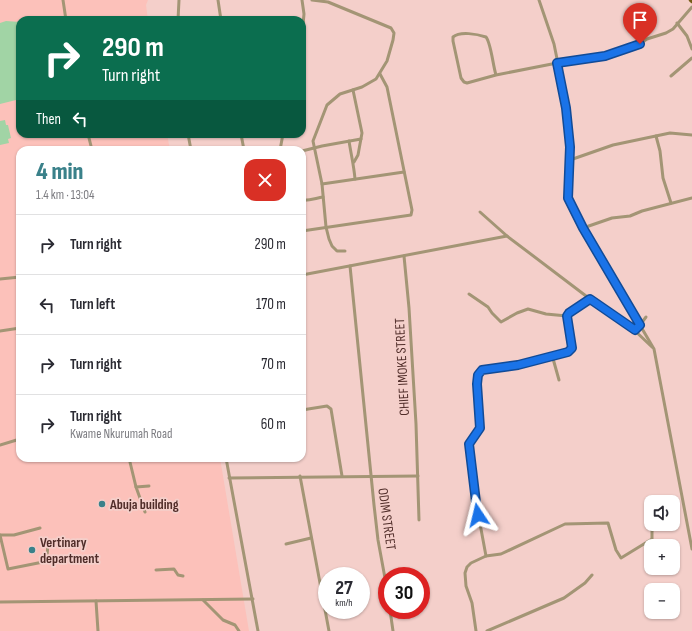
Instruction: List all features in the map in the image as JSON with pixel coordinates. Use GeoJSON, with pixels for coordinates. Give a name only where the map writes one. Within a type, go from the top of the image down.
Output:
{"type":"FeatureCollection","features":[{"type":"Feature","properties":{"kind":"street"},"geometry":{"type":"LineString","coordinates":[[63,0],[65,16]]}},
{"type":"Feature","properties":{"kind":"street"},"geometry":{"type":"LineString","coordinates":[[178,16],[179,0]]}},
{"type":"Feature","properties":{"kind":"street"},"geometry":{"type":"LineString","coordinates":[[218,0],[220,16]]}},
{"type":"Feature","properties":{"kind":"street"},"geometry":{"type":"LineString","coordinates":[[302,0],[304,16]]}},
{"type":"Feature","properties":{"kind":"street"},"geometry":{"type":"LineString","coordinates":[[312,0],[328,2],[391,28],[394,33],[387,61],[380,74],[370,84],[340,94],[327,105],[313,141],[322,184],[326,227],[329,239],[337,252],[345,251]]}},
{"type":"Feature","properties":{"kind":"street"},"geometry":{"type":"LineString","coordinates":[[539,0],[554,44],[566,108],[570,160],[568,198],[583,228],[654,349],[692,549]]}},
{"type":"Feature","properties":{"kind":"street"},"geometry":{"type":"LineString","coordinates":[[496,75],[491,58],[489,42],[486,37],[472,34],[456,35],[453,38],[461,78],[467,83],[496,75],[557,63],[605,56],[635,47],[647,39],[666,33],[673,29],[692,7]]}},
{"type":"Feature","properties":{"kind":"street"},"geometry":{"type":"LineString","coordinates":[[678,23],[687,36],[692,49]]}},
{"type":"Feature","properties":{"kind":"street"},"geometry":{"type":"LineString","coordinates":[[671,76],[692,58]]}},
{"type":"Feature","properties":{"kind":"street"},"geometry":{"type":"LineString","coordinates":[[306,230],[410,216],[412,210],[388,87],[380,74]]}},
{"type":"Feature","properties":{"kind":"street"},"geometry":{"type":"LineString","coordinates":[[353,90],[362,128],[358,155],[354,162]]}},
{"type":"Feature","properties":{"kind":"street"},"geometry":{"type":"LineString","coordinates":[[570,160],[613,145],[670,133],[692,135]]}},
{"type":"Feature","properties":{"kind":"street"},"geometry":{"type":"LineString","coordinates":[[656,136],[660,151],[663,178],[671,203]]}},
{"type":"Feature","properties":{"kind":"street"},"geometry":{"type":"LineString","coordinates":[[306,150],[361,139]]}},
{"type":"Feature","properties":{"kind":"street"},"geometry":{"type":"LineString","coordinates":[[349,141],[352,159],[354,162],[355,179]]}},
{"type":"Feature","properties":{"kind":"street"},"geometry":{"type":"LineString","coordinates":[[322,184],[404,172]]}},
{"type":"Feature","properties":{"kind":"street"},"geometry":{"type":"LineString","coordinates":[[306,201],[323,197]]}},
{"type":"Feature","properties":{"kind":"street"},"geometry":{"type":"LineString","coordinates":[[583,228],[612,218],[630,216],[642,210],[692,198]]}},
{"type":"Feature","properties":{"kind":"street"},"geometry":{"type":"LineString","coordinates":[[480,212],[507,236],[590,299],[635,330],[654,349]]}},
{"type":"Feature","properties":{"kind":"street"},"geometry":{"type":"LineString","coordinates":[[306,274],[507,236]]}},
{"type":"Feature","properties":{"kind":"street","name":"CHIEF IMOKE STREET"},"geometry":{"type":"LineString","coordinates":[[404,256],[409,308],[419,520]]}},
{"type":"Feature","properties":{"kind":"street","name":"ODIM STREET"},"geometry":{"type":"LineString","coordinates":[[350,266],[370,476],[383,567]]}},
{"type":"Feature","properties":{"kind":"street"},"geometry":{"type":"LineString","coordinates":[[0,279],[16,277]]}},
{"type":"Feature","properties":{"kind":"street"},"geometry":{"type":"LineString","coordinates":[[469,294],[488,308],[501,322],[528,309],[546,314],[567,316]]}},
{"type":"Feature","properties":{"kind":"street"},"geometry":{"type":"LineString","coordinates":[[567,316],[569,313],[590,299]]}},
{"type":"Feature","properties":{"kind":"street"},"geometry":{"type":"LineString","coordinates":[[486,556],[476,502],[469,444],[480,428],[477,384],[478,375],[482,370],[518,365],[568,352],[572,348],[567,316]]}},
{"type":"Feature","properties":{"kind":"street"},"geometry":{"type":"LineString","coordinates":[[635,330],[646,317]]}},
{"type":"Feature","properties":{"kind":"street"},"geometry":{"type":"LineString","coordinates":[[0,331],[16,329]]}},
{"type":"Feature","properties":{"kind":"street"},"geometry":{"type":"LineString","coordinates":[[552,355],[559,380]]}},
{"type":"Feature","properties":{"kind":"street"},"geometry":{"type":"LineString","coordinates":[[306,409],[327,406],[331,409],[342,476]]}},
{"type":"Feature","properties":{"kind":"street"},"geometry":{"type":"LineString","coordinates":[[0,445],[16,440]]}},
{"type":"Feature","properties":{"kind":"street"},"geometry":{"type":"LineString","coordinates":[[130,462],[136,487],[145,512]]}},
{"type":"Feature","properties":{"kind":"street"},"geometry":{"type":"LineString","coordinates":[[227,462],[258,631]]}},
{"type":"Feature","properties":{"kind":"street"},"geometry":{"type":"LineString","coordinates":[[229,478],[300,476],[418,476]]}},
{"type":"Feature","properties":{"kind":"street"},"geometry":{"type":"LineString","coordinates":[[300,476],[329,631]]}},
{"type":"Feature","properties":{"kind":"street"},"geometry":{"type":"LineString","coordinates":[[136,487],[149,486]]}},
{"type":"Feature","properties":{"kind":"street"},"geometry":{"type":"LineString","coordinates":[[476,631],[472,603],[466,586],[465,573],[467,567],[471,563],[486,556],[501,554],[565,524],[608,523],[616,550],[621,558],[652,539],[652,531]]}},
{"type":"Feature","properties":{"kind":"street"},"geometry":{"type":"LineString","coordinates":[[40,528],[14,535],[0,535],[8,569],[43,562],[47,556],[48,544]]}},
{"type":"Feature","properties":{"kind":"street"},"geometry":{"type":"LineString","coordinates":[[286,544],[311,538]]}},
{"type":"Feature","properties":{"kind":"street"},"geometry":{"type":"LineString","coordinates":[[156,570],[174,569],[178,575],[183,576]]}},
{"type":"Feature","properties":{"kind":"street"},"geometry":{"type":"LineString","coordinates":[[487,631],[564,598],[592,575]]}},
{"type":"Feature","properties":{"kind":"street"},"geometry":{"type":"LineString","coordinates":[[0,602],[253,599]]}},
{"type":"Feature","properties":{"kind":"street"},"geometry":{"type":"LineString","coordinates":[[203,600],[224,620],[235,625],[239,631]]}},
{"type":"Feature","properties":{"kind":"street"},"geometry":{"type":"LineString","coordinates":[[96,601],[98,631]]}},
{"type":"Feature","properties":{"kind":"street"},"geometry":{"type":"LineString","coordinates":[[391,619],[393,631]]}},
{"type":"Feature","properties":{"kind":"shaded area"},"geometry":{"type":"Polygon","coordinates":[[[0,0],[148,0],[146,5],[147,16],[16,16],[16,138],[168,138],[169,146],[16,146],[16,462],[221,462],[249,631],[0,631],[0,0]]]}},
{"type":"Feature","properties":{"kind":"green space"},"geometry":{"type":"Polygon","coordinates":[[[6,21],[16,22],[16,100],[0,104],[0,23],[6,21]]]}},
{"type":"Feature","properties":{"kind":"green space"},"geometry":{"type":"Polygon","coordinates":[[[5,120],[6,125],[8,125],[11,138],[8,139],[9,143],[0,145],[0,121],[5,120]]]}},
{"type":"Feature","properties":{"kind":"place","name":"Abuja building"},"geometry":{"type":"Point","coordinates":[102,504]}},
{"type":"Feature","properties":{"kind":"place","name":"Vertinary department"},"geometry":{"type":"Point","coordinates":[32,550]}},
{"type":"Feature","properties":{"kind":"route"},"geometry":{"type":"LineString","coordinates":[[478,515],[469,444],[480,428],[477,384],[478,375],[482,370],[518,365],[568,352],[572,348],[572,342],[567,323],[567,316],[569,313],[590,299],[635,330],[640,325],[583,228],[568,198],[570,147],[566,108],[557,63],[605,56],[635,47],[640,44]]}}]}
